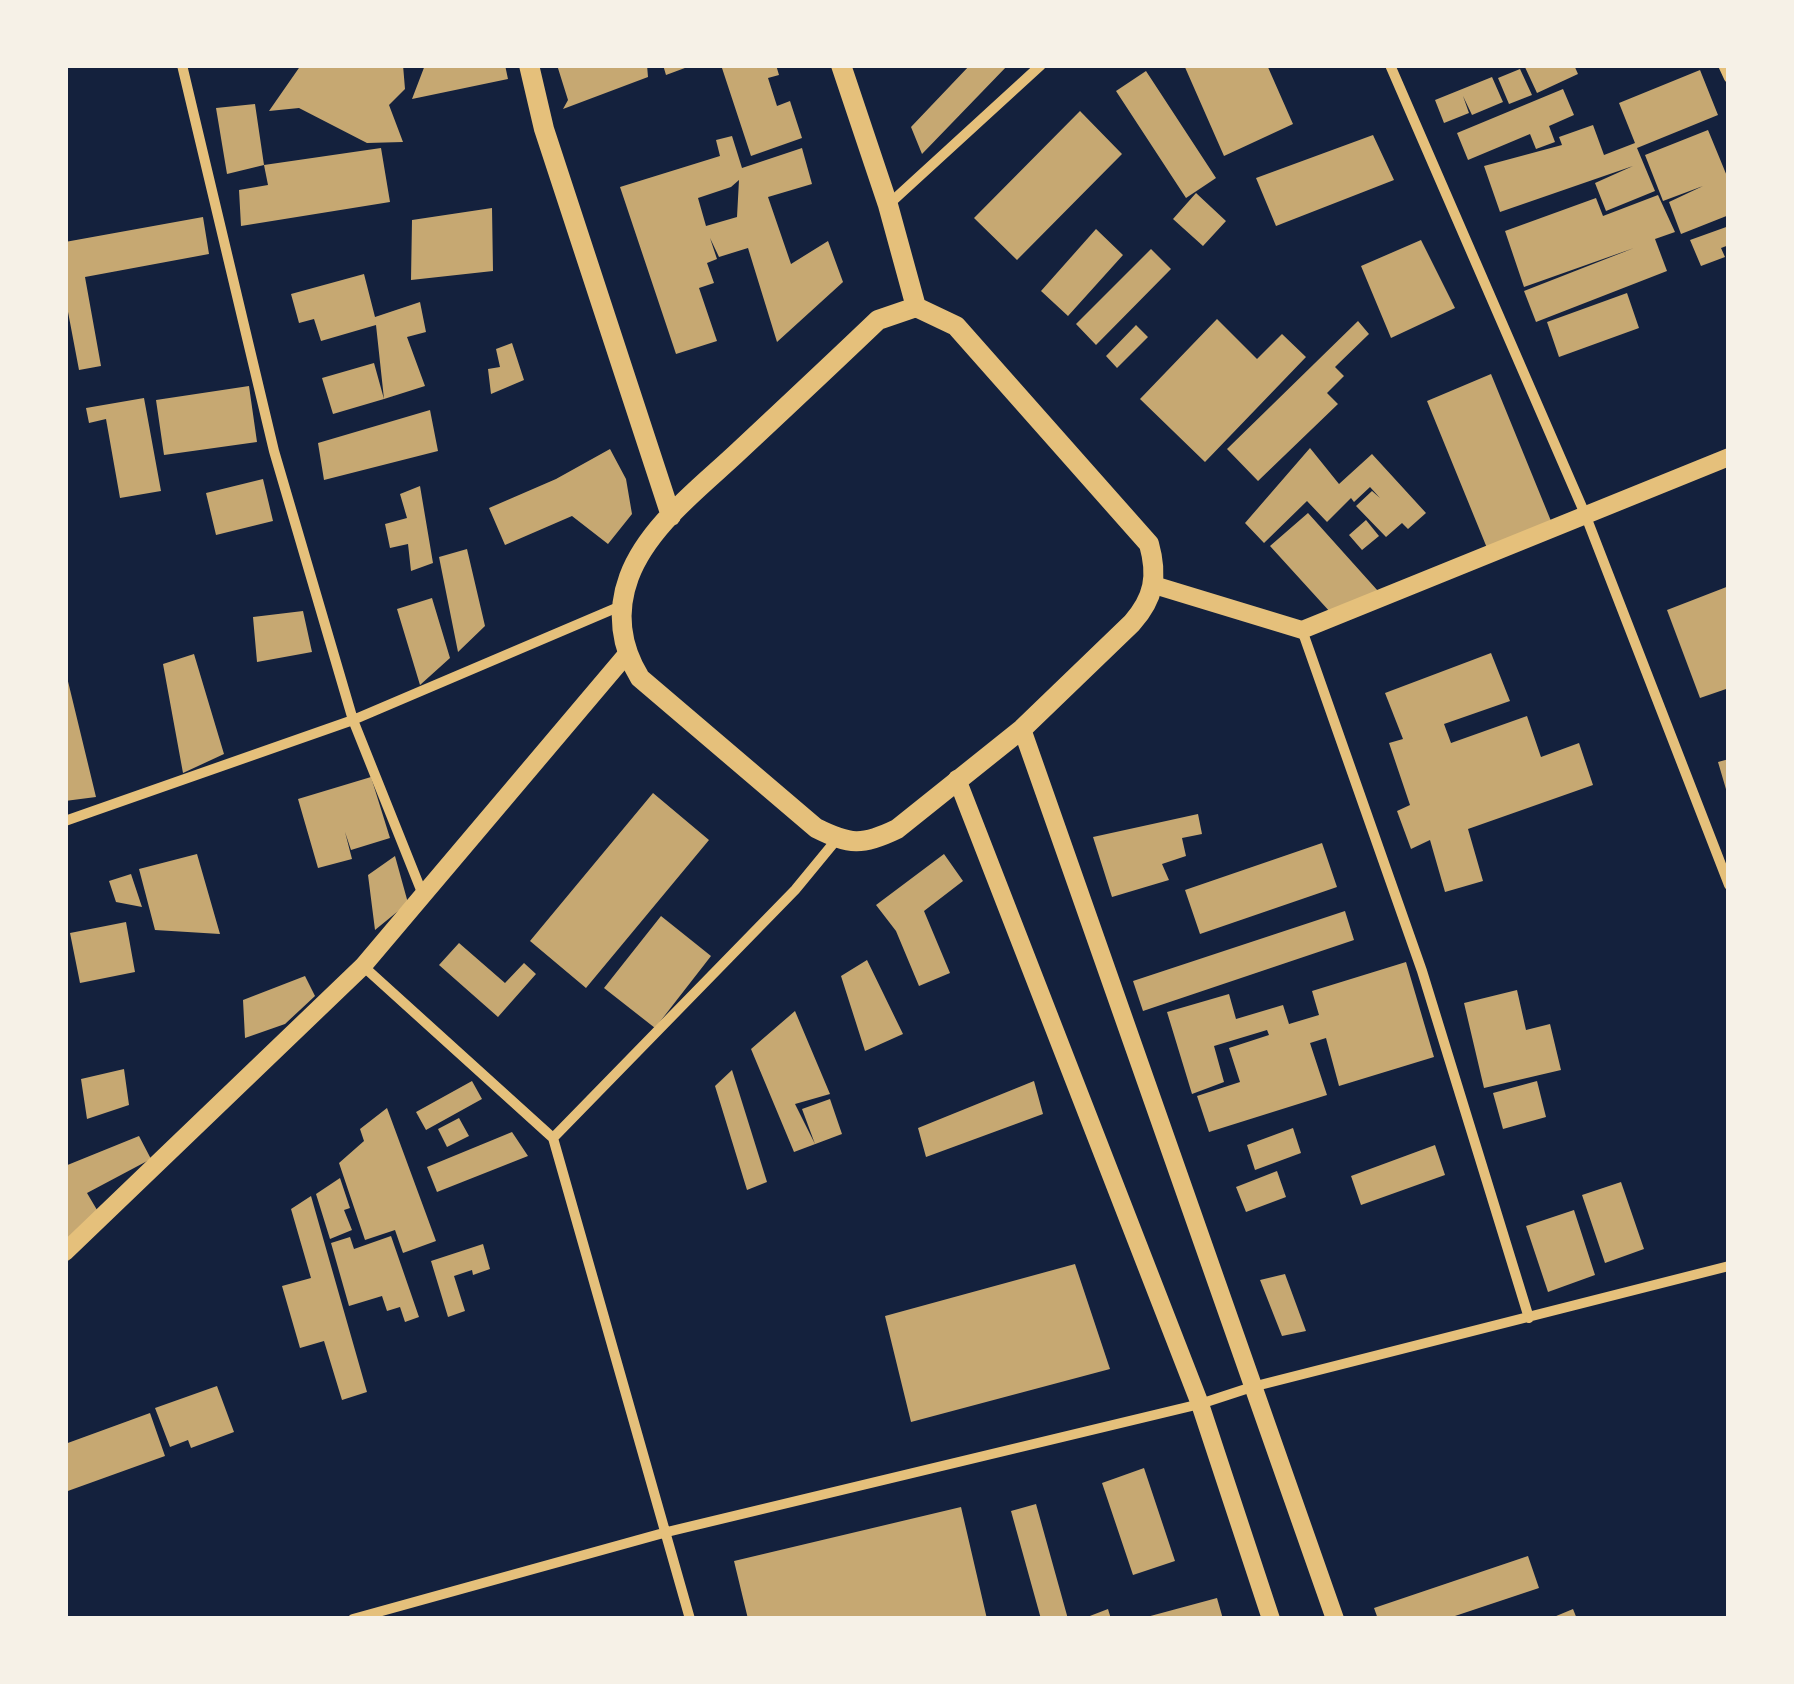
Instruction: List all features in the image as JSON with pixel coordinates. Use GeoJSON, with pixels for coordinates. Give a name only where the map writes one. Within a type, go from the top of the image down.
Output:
{"type":"FeatureCollection","features":[{"type":"Feature","properties":{"kind":"main road"},"geometry":{"type":"LineString","coordinates":[[529,65],[544,129],[671,516]]}},
{"type":"Feature","properties":{"kind":"main road"},"geometry":{"type":"LineString","coordinates":[[841,65],[888,206],[916,308]]}},
{"type":"Feature","properties":{"kind":"main road"},"geometry":{"type":"LineString","coordinates":[[916,308],[956,326],[1150,544],[1156,567],[1146,607],[1022,729],[886,835],[858,843],[837,839],[816,828],[640,678],[626,655],[623,605],[628,579],[639,556],[671,516],[878,320],[916,308]]}},
{"type":"Feature","properties":{"kind":"street"},"geometry":{"type":"LineString","coordinates":[[182,65],[274,451],[353,720],[423,895]]}},
{"type":"Feature","properties":{"kind":"street"},"geometry":{"type":"LineString","coordinates":[[888,206],[1041,65]]}},
{"type":"Feature","properties":{"kind":"street"},"geometry":{"type":"LineString","coordinates":[[1390,65],[1585,514],[1729,885]]}},
{"type":"Feature","properties":{"kind":"street"},"geometry":{"type":"LineString","coordinates":[[1724,65],[1729,78]]}},
{"type":"Feature","properties":{"kind":"street"},"geometry":{"type":"LineString","coordinates":[[1154,585],[1302,630],[1729,457]]}},
{"type":"Feature","properties":{"kind":"street"},"geometry":{"type":"LineString","coordinates":[[65,821],[353,720],[623,605]]}},
{"type":"Feature","properties":{"kind":"street"},"geometry":{"type":"LineString","coordinates":[[1302,630],[1422,971],[1529,1318]]}},
{"type":"Feature","properties":{"kind":"street"},"geometry":{"type":"LineString","coordinates":[[65,1252],[363,966],[626,655]]}},
{"type":"Feature","properties":{"kind":"street"},"geometry":{"type":"LineString","coordinates":[[1022,729],[1335,1619]]}},
{"type":"Feature","properties":{"kind":"street"},"geometry":{"type":"LineString","coordinates":[[958,779],[1200,1404],[1271,1619]]}},
{"type":"Feature","properties":{"kind":"street"},"geometry":{"type":"LineString","coordinates":[[553,1138],[795,890],[837,839]]}},
{"type":"Feature","properties":{"kind":"street"},"geometry":{"type":"LineString","coordinates":[[363,966],[553,1138],[690,1619]]}},
{"type":"Feature","properties":{"kind":"street"},"geometry":{"type":"LineString","coordinates":[[353,1619],[667,1532],[1200,1404],[1252,1387],[1729,1266]]}},
{"type":"Feature","properties":{"kind":"building"},"geometry":{"type":"Polygon","coordinates":[[[301,65],[403,65],[405,89],[389,105],[403,142],[367,143],[299,108],[269,111],[301,65]]]}},
{"type":"Feature","properties":{"kind":"building"},"geometry":{"type":"Polygon","coordinates":[[[425,65],[505,65],[508,79],[412,99],[425,65]]]}},
{"type":"Feature","properties":{"kind":"building"},"geometry":{"type":"Polygon","coordinates":[[[557,65],[647,65],[648,77],[563,109],[568,100],[557,65]]]}},
{"type":"Feature","properties":{"kind":"building"},"geometry":{"type":"Polygon","coordinates":[[[663,65],[693,65],[666,75],[663,65]]]}},
{"type":"Feature","properties":{"kind":"building"},"geometry":{"type":"Polygon","coordinates":[[[721,65],[776,65],[779,75],[768,78],[777,106],[790,101],[802,138],[751,156],[721,65]]]}},
{"type":"Feature","properties":{"kind":"building"},"geometry":{"type":"Polygon","coordinates":[[[970,65],[1008,65],[922,154],[911,127],[970,65]]]}},
{"type":"Feature","properties":{"kind":"building"},"geometry":{"type":"Polygon","coordinates":[[[1184,65],[1267,65],[1293,124],[1224,156],[1184,65]]]}},
{"type":"Feature","properties":{"kind":"building"},"geometry":{"type":"Polygon","coordinates":[[[1524,65],[1574,65],[1578,74],[1537,93],[1524,65]]]}},
{"type":"Feature","properties":{"kind":"building"},"geometry":{"type":"Polygon","coordinates":[[[1520,69],[1532,95],[1509,104],[1498,78],[1520,69]]]}},
{"type":"Feature","properties":{"kind":"building"},"geometry":{"type":"Polygon","coordinates":[[[1700,70],[1718,115],[1637,148],[1655,191],[1606,211],[1595,183],[1633,166],[1500,212],[1484,166],[1562,145],[1559,137],[1593,125],[1604,155],[1635,143],[1619,103],[1700,70]]]}},
{"type":"Feature","properties":{"kind":"building"},"geometry":{"type":"Polygon","coordinates":[[[1146,71],[1216,178],[1186,198],[1116,91],[1146,71]]]}},
{"type":"Feature","properties":{"kind":"building"},"geometry":{"type":"Polygon","coordinates":[[[1492,77],[1503,102],[1472,115],[1463,96],[1469,113],[1444,123],[1435,100],[1492,77]]]}},
{"type":"Feature","properties":{"kind":"building"},"geometry":{"type":"Polygon","coordinates":[[[1563,89],[1574,115],[1549,126],[1555,142],[1536,149],[1530,134],[1468,160],[1457,133],[1563,89]]]}},
{"type":"Feature","properties":{"kind":"building"},"geometry":{"type":"Polygon","coordinates":[[[255,104],[264,165],[227,174],[216,108],[255,104]]]}},
{"type":"Feature","properties":{"kind":"building"},"geometry":{"type":"Polygon","coordinates":[[[1080,111],[1122,154],[1017,260],[974,218],[1080,111]]]}},
{"type":"Feature","properties":{"kind":"building"},"geometry":{"type":"Polygon","coordinates":[[[1708,130],[1729,181],[1729,215],[1681,234],[1669,202],[1703,186],[1663,201],[1645,155],[1708,130]]]}},
{"type":"Feature","properties":{"kind":"building"},"geometry":{"type":"Polygon","coordinates":[[[1373,135],[1394,180],[1276,226],[1256,178],[1373,135]]]}},
{"type":"Feature","properties":{"kind":"building"},"geometry":{"type":"Polygon","coordinates":[[[732,136],[742,168],[802,148],[812,184],[768,197],[791,264],[828,241],[843,282],[777,342],[748,248],[719,257],[710,238],[717,259],[707,263],[714,283],[699,288],[717,341],[676,354],[620,187],[720,156],[716,140],[732,136]],[[739,180],[731,187],[698,198],[706,226],[737,217],[739,180]]]}},
{"type":"Feature","properties":{"kind":"building"},"geometry":{"type":"Polygon","coordinates":[[[381,148],[390,202],[241,226],[239,190],[268,185],[264,165],[381,148]]]}},
{"type":"Feature","properties":{"kind":"building"},"geometry":{"type":"Polygon","coordinates":[[[1196,193],[1226,221],[1203,246],[1173,219],[1196,193]]]}},
{"type":"Feature","properties":{"kind":"building"},"geometry":{"type":"Polygon","coordinates":[[[1658,195],[1675,232],[1655,239],[1667,271],[1536,322],[1524,291],[1634,248],[1524,287],[1505,231],[1596,198],[1603,216],[1658,195]]]}},
{"type":"Feature","properties":{"kind":"building"},"geometry":{"type":"Polygon","coordinates":[[[492,208],[493,271],[411,280],[412,220],[492,208]]]}},
{"type":"Feature","properties":{"kind":"building"},"geometry":{"type":"Polygon","coordinates":[[[203,217],[209,254],[85,277],[101,366],[79,370],[65,296],[65,242],[203,217]]]}},
{"type":"Feature","properties":{"kind":"building"},"geometry":{"type":"Polygon","coordinates":[[[1729,226],[1729,245],[1721,248],[1725,257],[1701,266],[1690,240],[1729,226]]]}},
{"type":"Feature","properties":{"kind":"building"},"geometry":{"type":"Polygon","coordinates":[[[1096,229],[1123,255],[1068,316],[1041,291],[1096,229]]]}},
{"type":"Feature","properties":{"kind":"building"},"geometry":{"type":"Polygon","coordinates":[[[1421,240],[1455,308],[1391,338],[1361,266],[1421,240]]]}},
{"type":"Feature","properties":{"kind":"building"},"geometry":{"type":"Polygon","coordinates":[[[1151,249],[1171,269],[1096,345],[1076,324],[1151,249]]]}},
{"type":"Feature","properties":{"kind":"building"},"geometry":{"type":"Polygon","coordinates":[[[364,274],[375,317],[420,302],[426,332],[407,337],[425,386],[384,399],[376,325],[321,341],[314,319],[299,323],[291,294],[364,274]]]}},
{"type":"Feature","properties":{"kind":"building"},"geometry":{"type":"Polygon","coordinates":[[[1627,293],[1639,328],[1559,357],[1547,322],[1627,293]]]}},
{"type":"Feature","properties":{"kind":"building"},"geometry":{"type":"Polygon","coordinates":[[[1217,319],[1257,359],[1282,334],[1306,357],[1205,462],[1140,399],[1217,319]]]}},
{"type":"Feature","properties":{"kind":"building"},"geometry":{"type":"Polygon","coordinates":[[[1358,321],[1369,334],[1335,367],[1344,376],[1327,393],[1338,404],[1258,481],[1227,449],[1358,321]]]}},
{"type":"Feature","properties":{"kind":"building"},"geometry":{"type":"Polygon","coordinates":[[[1136,325],[1148,337],[1117,368],[1106,356],[1136,325]]]}},
{"type":"Feature","properties":{"kind":"building"},"geometry":{"type":"Polygon","coordinates":[[[512,343],[524,380],[491,394],[488,369],[500,367],[496,349],[512,343]]]}},
{"type":"Feature","properties":{"kind":"building"},"geometry":{"type":"Polygon","coordinates":[[[374,363],[384,399],[333,414],[322,378],[374,363]]]}},
{"type":"Feature","properties":{"kind":"building"},"geometry":{"type":"Polygon","coordinates":[[[1491,374],[1551,521],[1487,548],[1427,401],[1491,374]]]}},
{"type":"Feature","properties":{"kind":"building"},"geometry":{"type":"Polygon","coordinates":[[[249,386],[257,442],[164,455],[156,400],[249,386]]]}},
{"type":"Feature","properties":{"kind":"building"},"geometry":{"type":"Polygon","coordinates":[[[144,398],[161,491],[120,498],[106,419],[89,423],[86,408],[144,398]]]}},
{"type":"Feature","properties":{"kind":"building"},"geometry":{"type":"Polygon","coordinates":[[[430,410],[438,451],[324,480],[318,443],[430,410]]]}},
{"type":"Feature","properties":{"kind":"building"},"geometry":{"type":"Polygon","coordinates":[[[1310,448],[1339,484],[1372,454],[1426,513],[1408,529],[1402,523],[1386,537],[1356,506],[1372,491],[1380,498],[1370,487],[1354,502],[1351,498],[1327,522],[1307,501],[1264,543],[1245,523],[1310,448]]]}},
{"type":"Feature","properties":{"kind":"building"},"geometry":{"type":"Polygon","coordinates":[[[610,449],[626,479],[632,514],[608,544],[572,516],[505,545],[489,508],[556,479],[610,449]]]}},
{"type":"Feature","properties":{"kind":"building"},"geometry":{"type":"Polygon","coordinates":[[[263,479],[273,521],[216,535],[206,493],[263,479]]]}},
{"type":"Feature","properties":{"kind":"building"},"geometry":{"type":"Polygon","coordinates":[[[420,486],[433,563],[411,571],[408,544],[390,548],[385,524],[407,518],[400,494],[420,486]]]}},
{"type":"Feature","properties":{"kind":"building"},"geometry":{"type":"Polygon","coordinates":[[[1308,513],[1378,591],[1331,613],[1270,546],[1308,513]]]}},
{"type":"Feature","properties":{"kind":"building"},"geometry":{"type":"Polygon","coordinates":[[[1366,520],[1379,536],[1362,550],[1349,535],[1366,520]]]}},
{"type":"Feature","properties":{"kind":"building"},"geometry":{"type":"Polygon","coordinates":[[[467,549],[485,626],[458,652],[439,557],[467,549]]]}},
{"type":"Feature","properties":{"kind":"building"},"geometry":{"type":"Polygon","coordinates":[[[1729,586],[1729,688],[1700,698],[1667,610],[1729,586]]]}},
{"type":"Feature","properties":{"kind":"building"},"geometry":{"type":"Polygon","coordinates":[[[432,598],[450,658],[420,685],[397,609],[432,598]]]}},
{"type":"Feature","properties":{"kind":"building"},"geometry":{"type":"Polygon","coordinates":[[[303,611],[312,652],[257,662],[253,617],[303,611]]]}},
{"type":"Feature","properties":{"kind":"building"},"geometry":{"type":"Polygon","coordinates":[[[1491,653],[1510,701],[1444,724],[1451,743],[1527,716],[1541,757],[1579,743],[1593,785],[1468,829],[1483,881],[1445,892],[1430,840],[1411,849],[1397,811],[1410,805],[1389,743],[1403,739],[1385,693],[1491,653]]]}},
{"type":"Feature","properties":{"kind":"building"},"geometry":{"type":"Polygon","coordinates":[[[194,654],[224,754],[183,773],[163,664],[194,654]]]}},
{"type":"Feature","properties":{"kind":"building"},"geometry":{"type":"Polygon","coordinates":[[[65,669],[96,797],[65,801],[65,669]]]}},
{"type":"Feature","properties":{"kind":"building"},"geometry":{"type":"Polygon","coordinates":[[[1729,759],[1729,796],[1728,796],[1718,762],[1729,759]]]}},
{"type":"Feature","properties":{"kind":"building"},"geometry":{"type":"Polygon","coordinates":[[[371,777],[390,838],[351,850],[345,832],[352,859],[318,868],[298,799],[371,777]]]}},
{"type":"Feature","properties":{"kind":"building"},"geometry":{"type":"Polygon","coordinates":[[[653,793],[709,840],[586,988],[530,941],[653,793]]]}},
{"type":"Feature","properties":{"kind":"building"},"geometry":{"type":"Polygon","coordinates":[[[1198,814],[1202,834],[1182,838],[1186,856],[1162,864],[1169,880],[1112,897],[1093,837],[1198,814]]]}},
{"type":"Feature","properties":{"kind":"building"},"geometry":{"type":"Polygon","coordinates":[[[1322,843],[1337,887],[1200,934],[1185,890],[1322,843]]]}},
{"type":"Feature","properties":{"kind":"building"},"geometry":{"type":"Polygon","coordinates":[[[197,854],[220,934],[155,930],[139,869],[197,854]]]}},
{"type":"Feature","properties":{"kind":"building"},"geometry":{"type":"Polygon","coordinates":[[[944,854],[963,881],[924,911],[950,973],[919,986],[896,931],[876,905],[944,854]]]}},
{"type":"Feature","properties":{"kind":"building"},"geometry":{"type":"Polygon","coordinates":[[[395,856],[408,903],[375,930],[368,875],[395,856]]]}},
{"type":"Feature","properties":{"kind":"building"},"geometry":{"type":"Polygon","coordinates":[[[131,874],[142,907],[116,902],[109,881],[131,874]]]}},
{"type":"Feature","properties":{"kind":"building"},"geometry":{"type":"Polygon","coordinates":[[[1345,911],[1354,940],[1143,1011],[1133,981],[1345,911]]]}},
{"type":"Feature","properties":{"kind":"building"},"geometry":{"type":"Polygon","coordinates":[[[661,916],[711,956],[655,1028],[604,988],[661,916]]]}},
{"type":"Feature","properties":{"kind":"building"},"geometry":{"type":"Polygon","coordinates":[[[126,922],[135,972],[80,983],[70,933],[126,922]]]}},
{"type":"Feature","properties":{"kind":"building"},"geometry":{"type":"Polygon","coordinates":[[[459,943],[505,983],[524,963],[536,974],[498,1017],[439,965],[459,943]]]}},
{"type":"Feature","properties":{"kind":"building"},"geometry":{"type":"Polygon","coordinates":[[[867,960],[903,1034],[865,1051],[841,976],[867,960]]]}},
{"type":"Feature","properties":{"kind":"building"},"geometry":{"type":"Polygon","coordinates":[[[1406,962],[1434,1057],[1339,1086],[1326,1038],[1310,1043],[1327,1095],[1209,1132],[1197,1096],[1240,1082],[1229,1048],[1269,1035],[1267,1030],[1214,1046],[1224,1082],[1192,1094],[1167,1012],[1229,994],[1236,1019],[1283,1005],[1289,1024],[1319,1015],[1312,991],[1406,962]]]}},
{"type":"Feature","properties":{"kind":"building"},"geometry":{"type":"Polygon","coordinates":[[[305,976],[315,996],[285,1024],[245,1038],[243,1000],[305,976]]]}},
{"type":"Feature","properties":{"kind":"building"},"geometry":{"type":"Polygon","coordinates":[[[1517,990],[1526,1030],[1550,1024],[1561,1070],[1484,1088],[1464,1003],[1517,990]]]}},
{"type":"Feature","properties":{"kind":"building"},"geometry":{"type":"Polygon","coordinates":[[[795,1011],[830,1094],[795,1104],[815,1144],[802,1109],[830,1099],[842,1134],[794,1152],[751,1049],[795,1011]]]}},
{"type":"Feature","properties":{"kind":"building"},"geometry":{"type":"Polygon","coordinates":[[[124,1069],[129,1105],[87,1119],[81,1079],[124,1069]]]}},
{"type":"Feature","properties":{"kind":"building"},"geometry":{"type":"Polygon","coordinates":[[[732,1070],[767,1182],[747,1190],[715,1086],[732,1070]]]}},
{"type":"Feature","properties":{"kind":"building"},"geometry":{"type":"Polygon","coordinates":[[[472,1081],[482,1099],[426,1130],[416,1112],[472,1081]]]}},
{"type":"Feature","properties":{"kind":"building"},"geometry":{"type":"Polygon","coordinates":[[[1034,1081],[1043,1114],[926,1157],[918,1128],[1034,1081]]]}},
{"type":"Feature","properties":{"kind":"building"},"geometry":{"type":"Polygon","coordinates":[[[1537,1081],[1546,1117],[1503,1129],[1493,1093],[1537,1081]]]}},
{"type":"Feature","properties":{"kind":"building"},"geometry":{"type":"Polygon","coordinates":[[[387,1108],[436,1241],[403,1253],[395,1230],[365,1240],[339,1163],[364,1141],[360,1129],[387,1108]]]}},
{"type":"Feature","properties":{"kind":"building"},"geometry":{"type":"Polygon","coordinates":[[[459,1118],[469,1136],[447,1147],[438,1129],[459,1118]]]}},
{"type":"Feature","properties":{"kind":"building"},"geometry":{"type":"Polygon","coordinates":[[[1293,1128],[1301,1153],[1255,1170],[1247,1145],[1293,1128]]]}},
{"type":"Feature","properties":{"kind":"building"},"geometry":{"type":"Polygon","coordinates":[[[512,1132],[528,1156],[437,1192],[427,1167],[512,1132]]]}},
{"type":"Feature","properties":{"kind":"building"},"geometry":{"type":"Polygon","coordinates":[[[139,1136],[151,1159],[87,1193],[100,1215],[65,1245],[65,1166],[139,1136]]]}},
{"type":"Feature","properties":{"kind":"building"},"geometry":{"type":"Polygon","coordinates":[[[1435,1145],[1445,1175],[1361,1205],[1351,1176],[1435,1145]]]}},
{"type":"Feature","properties":{"kind":"building"},"geometry":{"type":"Polygon","coordinates":[[[1277,1171],[1286,1197],[1246,1212],[1236,1187],[1277,1171]]]}},
{"type":"Feature","properties":{"kind":"building"},"geometry":{"type":"Polygon","coordinates":[[[340,1178],[350,1208],[344,1210],[352,1230],[330,1239],[316,1194],[340,1178]]]}},
{"type":"Feature","properties":{"kind":"building"},"geometry":{"type":"Polygon","coordinates":[[[1621,1182],[1644,1249],[1605,1263],[1582,1195],[1621,1182]]]}},
{"type":"Feature","properties":{"kind":"building"},"geometry":{"type":"Polygon","coordinates":[[[311,1196],[367,1392],[342,1400],[324,1341],[300,1348],[282,1286],[311,1278],[291,1209],[311,1196]]]}},
{"type":"Feature","properties":{"kind":"building"},"geometry":{"type":"Polygon","coordinates":[[[1574,1210],[1595,1275],[1548,1292],[1526,1226],[1574,1210]]]}},
{"type":"Feature","properties":{"kind":"building"},"geometry":{"type":"Polygon","coordinates":[[[391,1236],[419,1317],[405,1322],[400,1307],[387,1311],[382,1296],[349,1306],[331,1243],[350,1237],[354,1249],[391,1236]]]}},
{"type":"Feature","properties":{"kind":"building"},"geometry":{"type":"Polygon","coordinates":[[[483,1244],[490,1269],[454,1276],[465,1311],[448,1317],[431,1261],[483,1244]]]}},
{"type":"Feature","properties":{"kind":"building"},"geometry":{"type":"Polygon","coordinates":[[[1075,1264],[1110,1369],[911,1422],[885,1316],[1075,1264]]]}},
{"type":"Feature","properties":{"kind":"building"},"geometry":{"type":"Polygon","coordinates":[[[1285,1274],[1306,1331],[1282,1336],[1260,1280],[1285,1274]]]}},
{"type":"Feature","properties":{"kind":"building"},"geometry":{"type":"Polygon","coordinates":[[[217,1386],[234,1432],[191,1448],[188,1440],[170,1447],[155,1408],[217,1386]]]}},
{"type":"Feature","properties":{"kind":"building"},"geometry":{"type":"Polygon","coordinates":[[[150,1413],[165,1456],[65,1492],[65,1444],[150,1413]]]}},
{"type":"Feature","properties":{"kind":"building"},"geometry":{"type":"Polygon","coordinates":[[[1144,1468],[1175,1561],[1133,1575],[1102,1483],[1144,1468]]]}},
{"type":"Feature","properties":{"kind":"building"},"geometry":{"type":"Polygon","coordinates":[[[1036,1504],[1068,1619],[1041,1619],[1011,1511],[1036,1504]]]}},
{"type":"Feature","properties":{"kind":"building"},"geometry":{"type":"Polygon","coordinates":[[[961,1507],[987,1619],[748,1619],[734,1561],[961,1507]]]}},
{"type":"Feature","properties":{"kind":"building"},"geometry":{"type":"Polygon","coordinates":[[[1528,1556],[1539,1588],[1446,1619],[1378,1619],[1374,1608],[1528,1556]]]}},
{"type":"Feature","properties":{"kind":"building"},"geometry":{"type":"Polygon","coordinates":[[[1217,1598],[1223,1619],[1143,1619],[1143,1618],[1217,1598]]]}},
{"type":"Feature","properties":{"kind":"building"},"geometry":{"type":"Polygon","coordinates":[[[1108,1609],[1111,1619],[1082,1619],[1108,1609]]]}},
{"type":"Feature","properties":{"kind":"building"},"geometry":{"type":"Polygon","coordinates":[[[1573,1609],[1577,1619],[1549,1619],[1573,1609]]]}}]}
